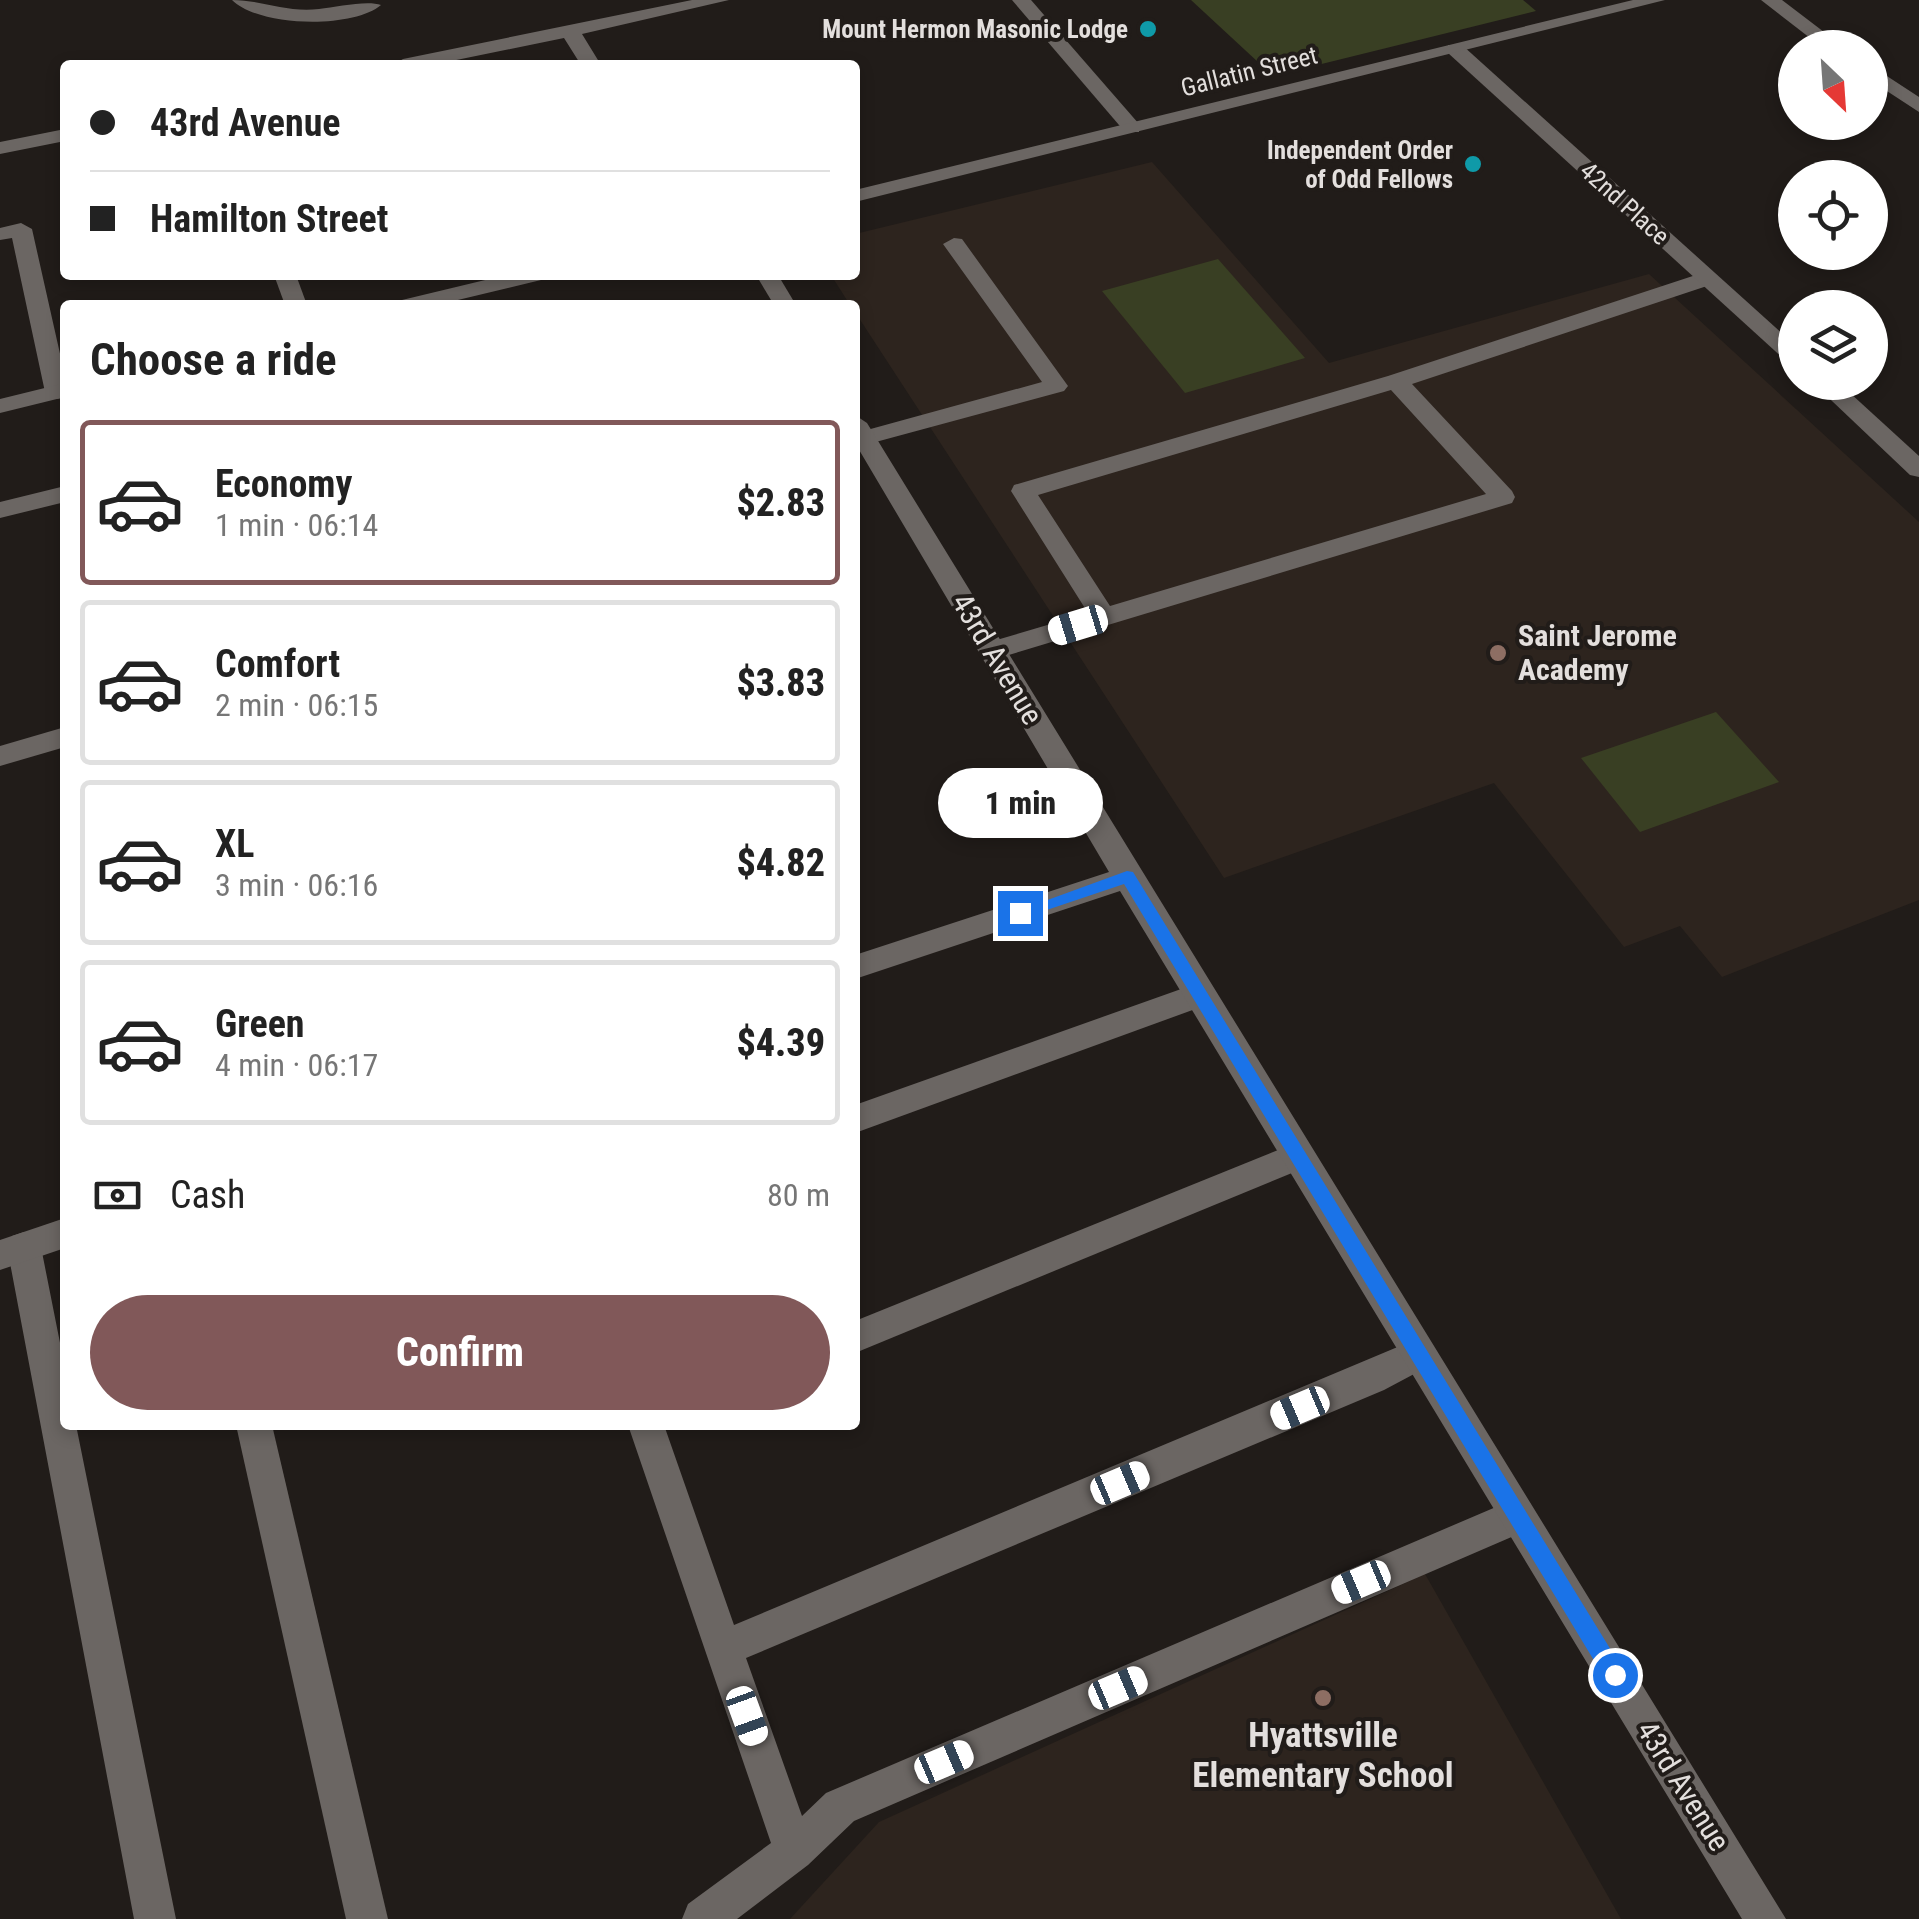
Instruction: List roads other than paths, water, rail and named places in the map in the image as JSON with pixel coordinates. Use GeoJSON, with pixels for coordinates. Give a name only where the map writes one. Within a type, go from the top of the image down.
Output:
{"type":"FeatureCollection","features":[{"type":"Feature","properties":{"kind":"street"},"geometry":{"type":"LineString","coordinates":[[241,0],[258,12],[297,18],[372,5]]}},
{"type":"Feature","properties":{"kind":"street"},"geometry":{"type":"LineString","coordinates":[[428,60],[720,0]]}},
{"type":"Feature","properties":{"kind":"street"},"geometry":{"type":"LineString","coordinates":[[1020,0],[1132,128]]}},
{"type":"Feature","properties":{"kind":"street","name":"Gallatin Street"},"geometry":{"type":"LineString","coordinates":[[860,195],[1656,0]]}},
{"type":"Feature","properties":{"kind":"street"},"geometry":{"type":"LineString","coordinates":[[1770,0],[1811,30]]}},
{"type":"Feature","properties":{"kind":"street"},"geometry":{"type":"LineString","coordinates":[[570,31],[588,60]]}},
{"type":"Feature","properties":{"kind":"street","name":"42nd Place"},"geometry":{"type":"LineString","coordinates":[[1455,49],[1778,342]]}},
{"type":"Feature","properties":{"kind":"street"},"geometry":{"type":"LineString","coordinates":[[1888,84],[1919,106]]}},
{"type":"Feature","properties":{"kind":"street"},"geometry":{"type":"LineString","coordinates":[[0,148],[60,135]]}},
{"type":"Feature","properties":{"kind":"street"},"geometry":{"type":"LineString","coordinates":[[0,234],[21,230],[60,387]]}},
{"type":"Feature","properties":{"kind":"street"},"geometry":{"type":"LineString","coordinates":[[860,430],[1056,386],[954,244]]}},
{"type":"Feature","properties":{"kind":"street"},"geometry":{"type":"LineString","coordinates":[[1104,618],[1022,492],[1396,380],[1708,278]]}},
{"type":"Feature","properties":{"kind":"street"},"geometry":{"type":"LineString","coordinates":[[430,300],[512,280]]}},
{"type":"Feature","properties":{"kind":"street"},"geometry":{"type":"LineString","coordinates":[[992,651],[1503,497],[1396,380]]}},
{"type":"Feature","properties":{"kind":"street"},"geometry":{"type":"LineString","coordinates":[[0,406],[60,391]]}},
{"type":"Feature","properties":{"kind":"street"},"geometry":{"type":"LineString","coordinates":[[1844,400],[1919,469]]}},
{"type":"Feature","properties":{"kind":"street","name":"43rd Avenue"},"geometry":{"type":"LineString","coordinates":[[860,430],[1198,995],[1764,1919]]}},
{"type":"Feature","properties":{"kind":"street"},"geometry":{"type":"LineString","coordinates":[[0,510],[60,495]]}},
{"type":"Feature","properties":{"kind":"street"},"geometry":{"type":"LineString","coordinates":[[0,756],[60,738]]}},
{"type":"Feature","properties":{"kind":"street"},"geometry":{"type":"LineString","coordinates":[[860,966],[1127,877]]}},
{"type":"Feature","properties":{"kind":"street"},"geometry":{"type":"LineString","coordinates":[[860,1117],[1198,995]]}},
{"type":"Feature","properties":{"kind":"street"},"geometry":{"type":"LineString","coordinates":[[860,1335],[1298,1156]]}},
{"type":"Feature","properties":{"kind":"street"},"geometry":{"type":"LineString","coordinates":[[60,1235],[12,1251],[154,1919]]}},
{"type":"Feature","properties":{"kind":"street"},"geometry":{"type":"LineString","coordinates":[[723,1648],[1420,1354]]}},
{"type":"Feature","properties":{"kind":"street"},"geometry":{"type":"LineString","coordinates":[[255,1430],[367,1919]]}},
{"type":"Feature","properties":{"kind":"street"},"geometry":{"type":"LineString","coordinates":[[648,1430],[794,1851]]}},
{"type":"Feature","properties":{"kind":"street"},"geometry":{"type":"LineString","coordinates":[[704,1919],[794,1851],[840,1808],[1517,1516]]}},
{"type":"Feature","properties":{"kind":"place","name":"Mount Hermon Masonic Lodge"},"geometry":{"type":"Point","coordinates":[1148,29]}},
{"type":"Feature","properties":{"kind":"place","name":"Independent Order of Odd Fellows"},"geometry":{"type":"Point","coordinates":[1473,164]}},
{"type":"Feature","properties":{"kind":"place","name":"Saint Jerome Academy"},"geometry":{"type":"Point","coordinates":[1498,653]}},
{"type":"Feature","properties":{"kind":"place","name":"Hyattsville Elementary School"},"geometry":{"type":"Point","coordinates":[1323,1698]}}]}
